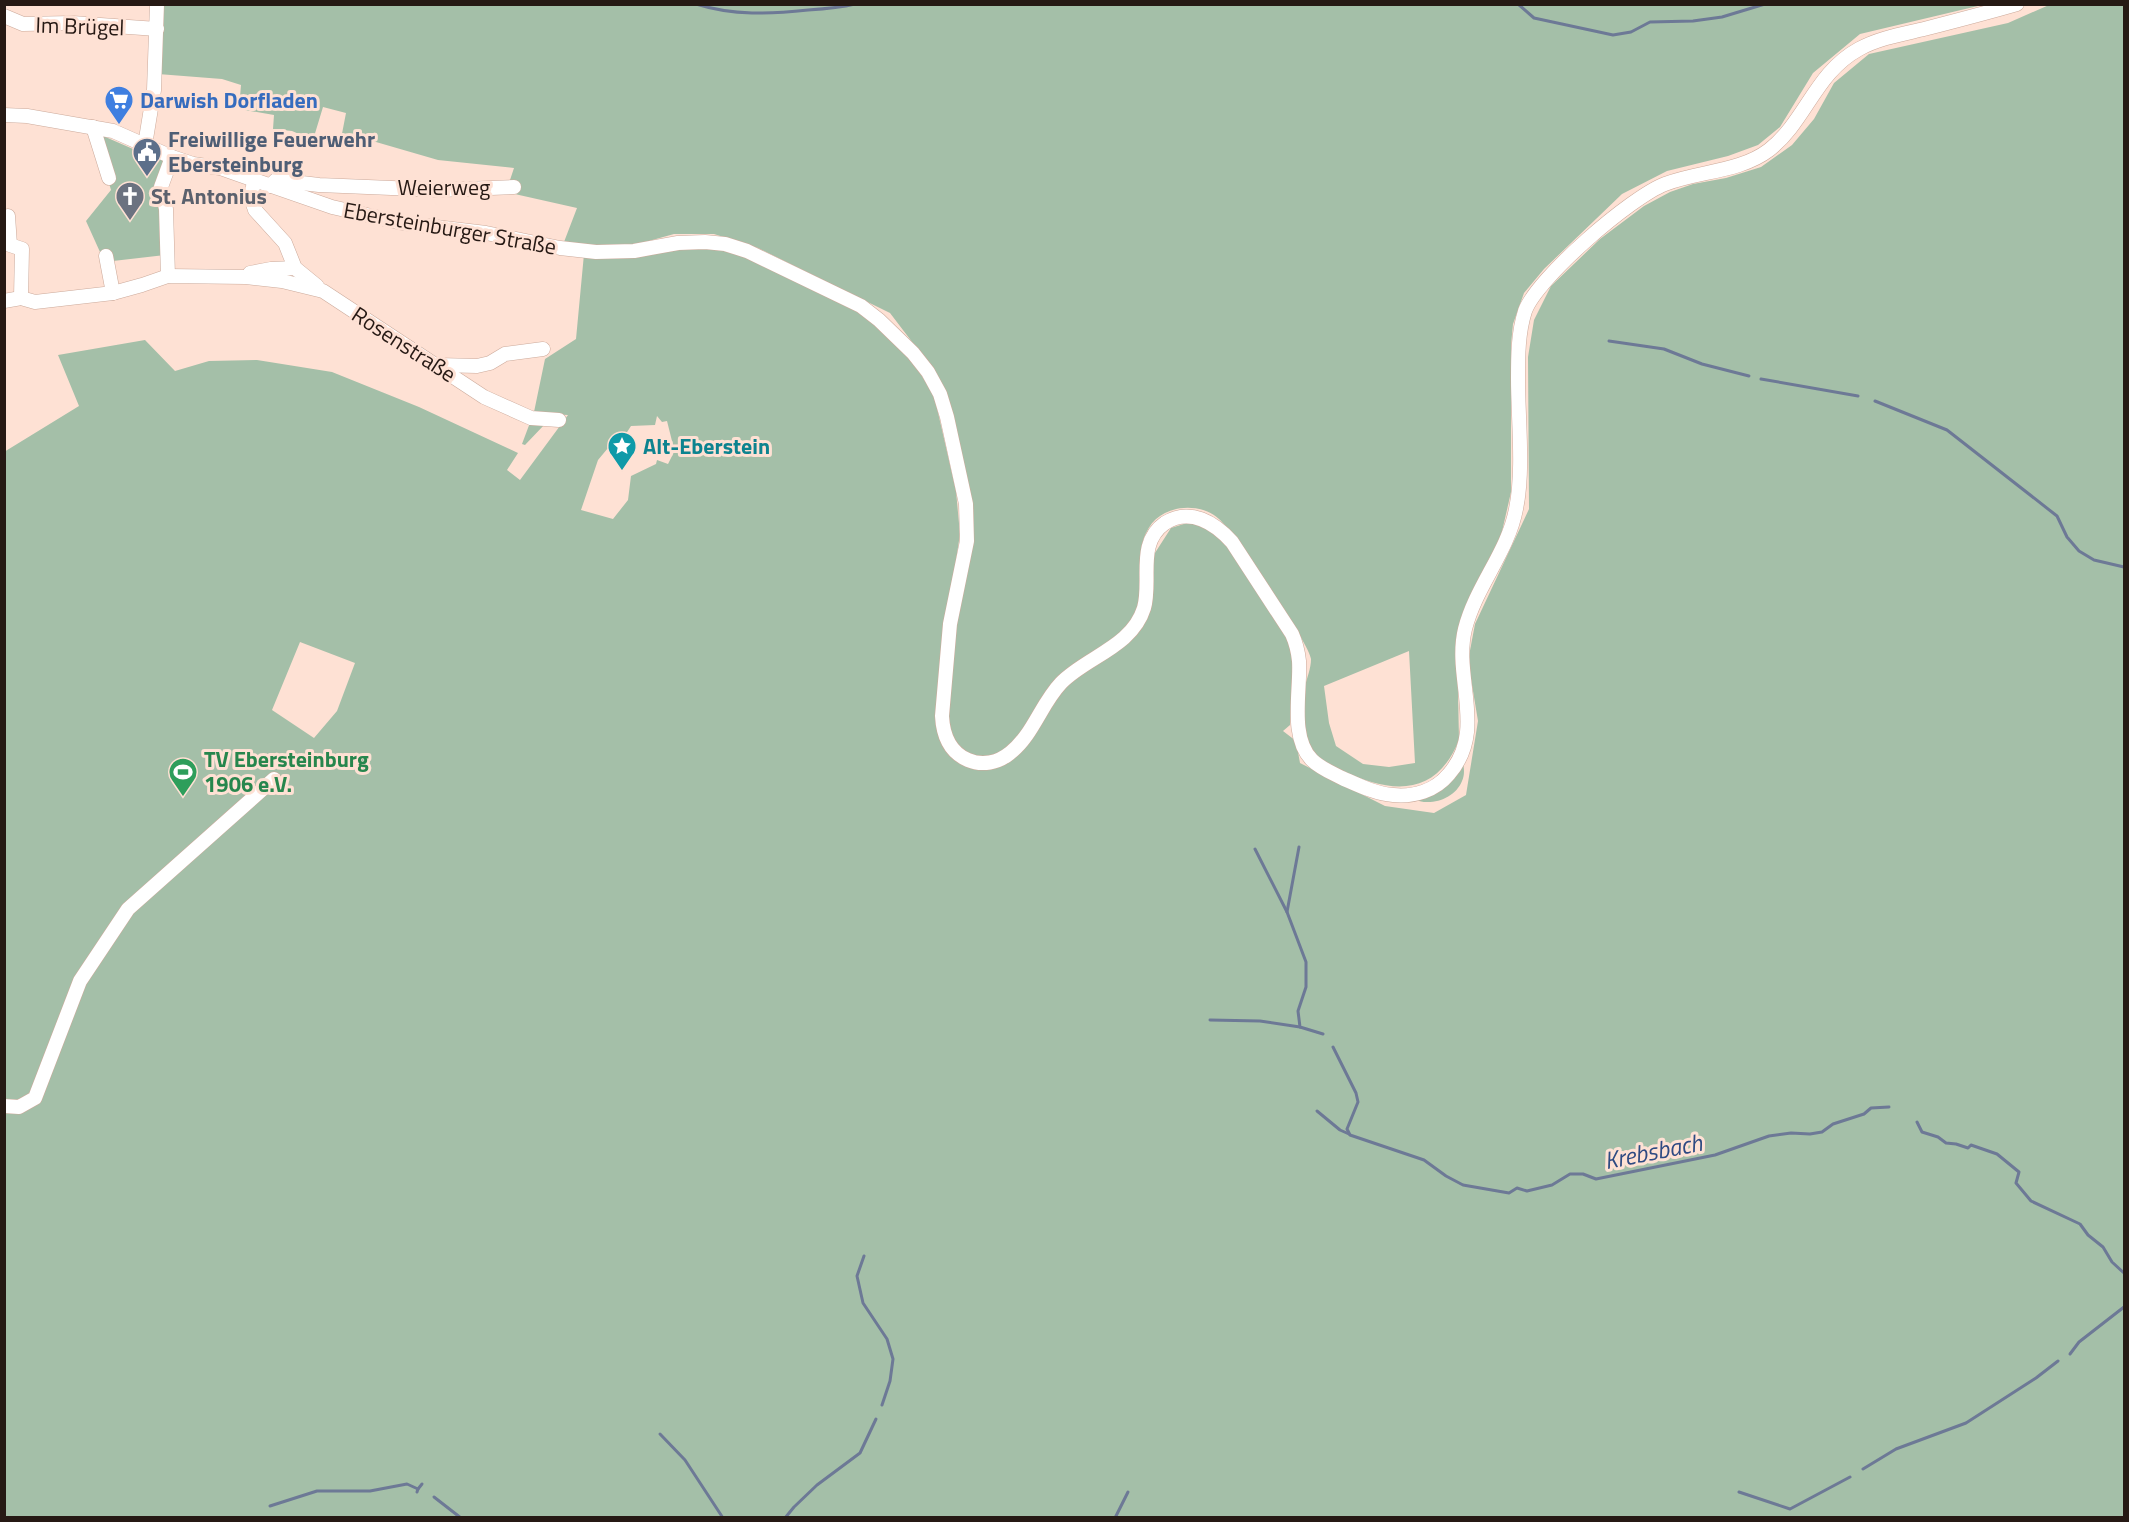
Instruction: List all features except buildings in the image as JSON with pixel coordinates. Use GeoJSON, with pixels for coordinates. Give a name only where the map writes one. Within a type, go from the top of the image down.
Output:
{"type":"FeatureCollection","features":[{"type":"Feature","properties":{"kind":"street"},"geometry":{"type":"LineString","coordinates":[[145,145],[154,90],[157,4]]}},
{"type":"Feature","properties":{"kind":"street","name":"Ebersteinburger Straße"},"geometry":{"type":"LineString","coordinates":[[4,116],[27,116],[93,127],[128,136],[172,157],[193,164],[220,168],[332,207],[420,226],[486,233],[560,248],[597,252],[634,250],[678,243],[725,244],[747,251],[840,294],[879,320],[913,353],[928,372],[940,394],[947,417],[968,523],[967,541],[950,624],[942,730],[946,740],[962,757],[973,762],[986,763],[998,761],[1010,753],[1021,743],[1061,682],[1118,643],[1130,631],[1143,609],[1149,544],[1164,524],[1186,516],[1208,521],[1220,529],[1232,542],[1292,634],[1298,650],[1300,736],[1312,760],[1353,783],[1384,795],[1405,796],[1420,793],[1443,781],[1454,768],[1467,737],[1467,697],[1463,650],[1465,630],[1479,593],[1502,551],[1516,510],[1519,487],[1518,355],[1520,330],[1533,295],[1545,281],[1620,212],[1650,190],[1688,177],[1740,164],[1766,152],[1783,138],[1825,76],[1862,47],[1884,39],[2017,4]]}},
{"type":"Feature","properties":{"kind":"street","name":"Im Brügel"},"geometry":{"type":"LineString","coordinates":[[4,16],[23,24],[72,23],[157,29]]}},
{"type":"Feature","properties":{"kind":"street"},"geometry":{"type":"LineString","coordinates":[[93,127],[109,178]]}},
{"type":"Feature","properties":{"kind":"street"},"geometry":{"type":"LineString","coordinates":[[168,276],[166,209],[161,187],[172,157]]}},
{"type":"Feature","properties":{"kind":"street","name":"Weierweg"},"geometry":{"type":"LineString","coordinates":[[270,186],[276,180],[319,185],[440,190],[514,187]]}},
{"type":"Feature","properties":{"kind":"street"},"geometry":{"type":"LineString","coordinates":[[254,181],[251,198],[255,210],[285,243],[295,268],[323,291]]}},
{"type":"Feature","properties":{"kind":"street"},"geometry":{"type":"LineString","coordinates":[[8,216],[10,245],[22,249],[10,304]]}},
{"type":"Feature","properties":{"kind":"street"},"geometry":{"type":"LineString","coordinates":[[106,256],[113,292]]}},
{"type":"Feature","properties":{"kind":"street","name":"Rosenstraße"},"geometry":{"type":"LineString","coordinates":[[246,277],[252,271],[295,268]]}},
{"type":"Feature","properties":{"kind":"street","name":"Rosenstraße"},"geometry":{"type":"LineString","coordinates":[[10,304],[113,292],[168,276],[246,277],[299,284],[323,291],[484,397],[531,418],[560,420]]}},
{"type":"Feature","properties":{"kind":"street"},"geometry":{"type":"LineString","coordinates":[[434,365],[477,366],[490,363],[505,354],[543,349]]}},
{"type":"Feature","properties":{"kind":"street"},"geometry":{"type":"LineString","coordinates":[[4,1106],[19,1107],[34,1098],[80,981],[128,909],[274,779]]}},
{"type":"Feature","properties":{"kind":"green space"},"geometry":{"type":"Polygon","coordinates":[[[157,5],[1982,5],[1860,34],[1813,73],[1780,127],[1758,145],[1728,156],[1667,171],[1622,194],[1544,269],[1524,293],[1513,324],[1511,345],[1511,492],[1501,536],[1457,646],[1459,740],[1449,759],[1438,772],[1425,781],[1411,786],[1379,784],[1361,779],[1316,757],[1307,742],[1303,718],[1304,693],[1311,659],[1298,633],[1240,544],[1213,514],[1198,509],[1174,509],[1156,519],[1149,528],[1144,538],[1141,555],[1153,556],[1171,528],[1187,523],[1201,525],[1216,532],[1234,553],[1291,641],[1294,661],[1290,725],[1283,731],[1296,741],[1300,763],[1385,806],[1434,813],[1466,795],[1478,721],[1468,661],[1475,624],[1529,509],[1528,357],[1534,320],[1551,286],[1600,239],[1644,206],[1670,192],[1693,184],[1726,178],[1761,167],[1792,145],[1814,119],[1834,83],[1869,54],[2008,23],[2049,5],[2124,5],[2124,1517],[5,1518],[4,452],[79,406],[58,355],[145,340],[175,371],[209,361],[257,360],[332,372],[419,407],[518,453],[507,470],[520,480],[568,415],[549,414],[545,424],[525,445],[522,444],[534,412],[545,359],[576,339],[584,254],[718,247],[746,255],[839,298],[871,320],[909,356],[934,395],[956,491],[960,534],[951,594],[973,536],[932,368],[890,313],[758,248],[714,234],[674,234],[638,244],[593,246],[564,242],[577,208],[506,192],[514,168],[438,160],[376,142],[340,144],[346,113],[323,107],[313,140],[292,131],[273,129],[274,115],[239,109],[241,85],[222,79],[158,74],[157,5]],[[657,416],[655,425],[631,426],[614,452],[608,448],[598,460],[581,510],[613,519],[628,500],[631,476],[656,464],[657,460],[668,464],[675,445],[673,445],[667,421],[662,422],[657,416]],[[300,642],[272,710],[314,738],[337,711],[355,663],[300,642]],[[1409,651],[1324,686],[1329,723],[1336,746],[1363,764],[1389,767],[1415,763],[1409,651]]]}},
{"type":"Feature","properties":{"kind":"green space"},"geometry":{"type":"Polygon","coordinates":[[[94,132],[133,149],[136,144],[164,159],[165,255],[113,261],[100,252],[86,221],[111,190],[94,132]]]}},
{"type":"Feature","properties":{"kind":"green space"},"geometry":{"type":"Polygon","coordinates":[[[1463,762],[1463,779],[1454,793],[1434,802],[1413,799],[1463,762]]]}},
{"type":"Feature","properties":{"kind":"waterway"},"geometry":{"type":"LineString","coordinates":[[696,4],[724,11],[766,13],[826,9],[855,4]]}},
{"type":"Feature","properties":{"kind":"waterway"},"geometry":{"type":"LineString","coordinates":[[1518,4],[1534,18],[1613,35],[1631,32],[1650,22],[1693,21],[1722,17],[1765,4]]}},
{"type":"Feature","properties":{"kind":"waterway"},"geometry":{"type":"LineString","coordinates":[[1609,341],[1664,349],[1702,364],[1749,376]]}},
{"type":"Feature","properties":{"kind":"waterway"},"geometry":{"type":"LineString","coordinates":[[1761,379],[1858,396]]}},
{"type":"Feature","properties":{"kind":"waterway"},"geometry":{"type":"LineString","coordinates":[[1875,401],[1947,430],[2057,516],[2067,537],[2079,551],[2094,560],[2124,567]]}},
{"type":"Feature","properties":{"kind":"waterway","name":"Krebsbach"},"geometry":{"type":"LineString","coordinates":[[1299,847],[1287,912],[1306,962],[1306,987],[1298,1011],[1300,1027],[1323,1034]]}},
{"type":"Feature","properties":{"kind":"waterway"},"geometry":{"type":"LineString","coordinates":[[1255,849],[1287,912]]}},
{"type":"Feature","properties":{"kind":"waterway"},"geometry":{"type":"LineString","coordinates":[[1210,1020],[1260,1021],[1300,1027]]}},
{"type":"Feature","properties":{"kind":"waterway","name":"Krebsbach"},"geometry":{"type":"LineString","coordinates":[[1333,1047],[1356,1093],[1358,1102],[1347,1129],[1350,1135],[1424,1160],[1463,1185],[1509,1193],[1517,1188],[1527,1191],[1552,1185],[1570,1174],[1583,1174],[1596,1179],[1715,1155],[1769,1136],[1822,1132],[1833,1124],[1864,1114],[1871,1108],[1889,1107]]}},
{"type":"Feature","properties":{"kind":"waterway"},"geometry":{"type":"LineString","coordinates":[[1317,1111],[1340,1130],[1349,1134]]}},
{"type":"Feature","properties":{"kind":"waterway","name":"Krebsbach"},"geometry":{"type":"LineString","coordinates":[[1917,1122],[1922,1132],[1938,1137],[1946,1143],[1968,1148],[1971,1145],[1997,1154],[2019,1172],[2016,1183],[2031,1201],[2080,1224],[2124,1273]]}},
{"type":"Feature","properties":{"kind":"waterway"},"geometry":{"type":"LineString","coordinates":[[864,1256],[857,1276],[863,1303],[887,1339],[893,1359],[890,1381],[882,1405]]}},
{"type":"Feature","properties":{"kind":"waterway"},"geometry":{"type":"LineString","coordinates":[[2070,1354],[2079,1342],[2124,1307]]}},
{"type":"Feature","properties":{"kind":"waterway"},"geometry":{"type":"LineString","coordinates":[[1863,1469],[1896,1449],[1966,1423],[2036,1378],[2058,1361]]}},
{"type":"Feature","properties":{"kind":"waterway"},"geometry":{"type":"LineString","coordinates":[[785,1518],[817,1485],[860,1453],[876,1419]]}},
{"type":"Feature","properties":{"kind":"waterway"},"geometry":{"type":"LineString","coordinates":[[660,1434],[685,1460],[723,1518]]}},
{"type":"Feature","properties":{"kind":"waterway"},"geometry":{"type":"LineString","coordinates":[[1739,1492],[1790,1509],[1850,1477]]}},
{"type":"Feature","properties":{"kind":"waterway"},"geometry":{"type":"LineString","coordinates":[[270,1506],[317,1491],[370,1491],[407,1484],[418,1489],[417,1492]]}},
{"type":"Feature","properties":{"kind":"waterway"},"geometry":{"type":"LineString","coordinates":[[418,1489],[422,1484]]}},
{"type":"Feature","properties":{"kind":"waterway"},"geometry":{"type":"LineString","coordinates":[[1115,1518],[1128,1492]]}},
{"type":"Feature","properties":{"kind":"waterway"},"geometry":{"type":"LineString","coordinates":[[434,1497],[461,1518]]}},
{"type":"Feature","properties":{"kind":"place","name":"Darwish Dorfladen"},"geometry":{"type":"Point","coordinates":[119,126]}},
{"type":"Feature","properties":{"kind":"place","name":"Freiwillige Feuerwehr Ebersteinburg"},"geometry":{"type":"Point","coordinates":[147,178]}},
{"type":"Feature","properties":{"kind":"place","name":"St. Antonius"},"geometry":{"type":"Point","coordinates":[130,222]}},
{"type":"Feature","properties":{"kind":"place","name":"Alt-Eberstein"},"geometry":{"type":"Point","coordinates":[622,472]}},
{"type":"Feature","properties":{"kind":"place","name":"TV Ebersteinburg 1906 e.V."},"geometry":{"type":"Point","coordinates":[183,798]}}]}
